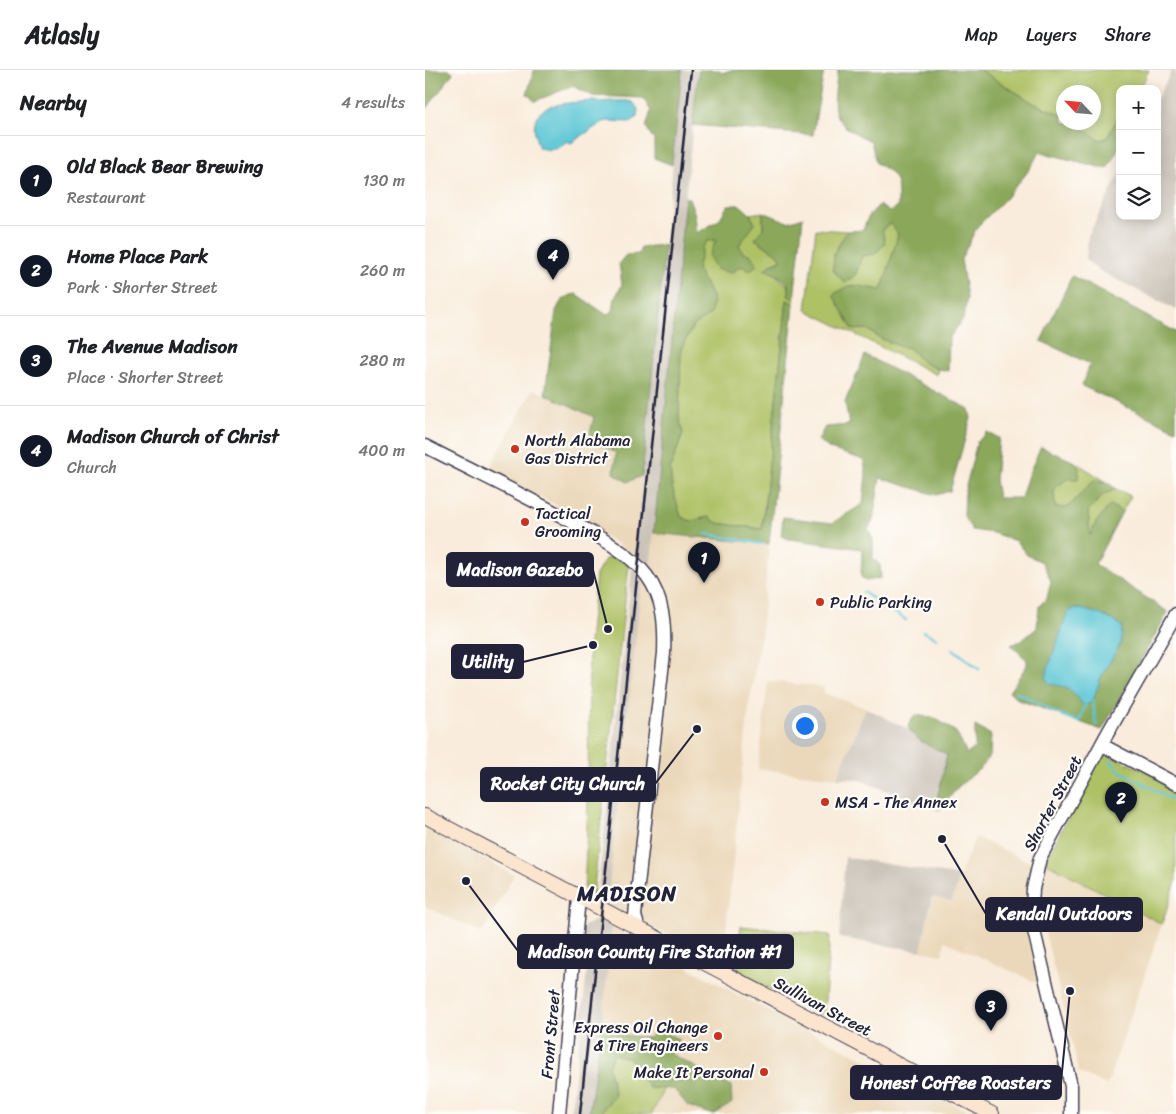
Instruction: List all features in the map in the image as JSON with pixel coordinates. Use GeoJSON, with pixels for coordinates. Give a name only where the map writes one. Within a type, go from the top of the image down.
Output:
{"type":"FeatureCollection","features":[{"type":"Feature","properties":{"kind":"main road","name":"Sullivan Street"},"geometry":{"type":"LineString","coordinates":[[425,816],[992,1114]]}},
{"type":"Feature","properties":{"kind":"street"},"geometry":{"type":"LineString","coordinates":[[425,446],[596,535],[639,566],[648,577],[657,595],[664,622],[664,653],[635,916],[639,929]]}},
{"type":"Feature","properties":{"kind":"street","name":"Shorter Street"},"geometry":{"type":"LineString","coordinates":[[1071,1114],[1071,1086],[1034,932],[1031,906],[1033,889],[1040,858],[1176,614]]}},
{"type":"Feature","properties":{"kind":"street"},"geometry":{"type":"LineString","coordinates":[[1102,745],[1176,784]]}},
{"type":"Feature","properties":{"kind":"street"},"geometry":{"type":"LineString","coordinates":[[612,915],[628,908],[637,894]]}},
{"type":"Feature","properties":{"kind":"street","name":"Front Street"},"geometry":{"type":"LineString","coordinates":[[559,1114],[579,898]]}},
{"type":"Feature","properties":{"kind":"shaded area"},"geometry":{"type":"Polygon","coordinates":[[[682,70],[699,70],[683,217],[651,563],[646,563],[635,555],[682,70]]]}},
{"type":"Feature","properties":{"kind":"shaded area"},"geometry":{"type":"Polygon","coordinates":[[[1172,70],[1176,70],[1176,310],[1100,271],[1086,260],[1088,236],[1116,181],[1116,220],[1161,220],[1161,91],[1172,70]]]}},
{"type":"Feature","properties":{"kind":"shaded area"},"geometry":{"type":"Polygon","coordinates":[[[533,389],[594,417],[594,440],[616,453],[627,481],[642,476],[635,555],[554,504],[489,469],[533,389]]]}},
{"type":"Feature","properties":{"kind":"shaded area"},"geometry":{"type":"Polygon","coordinates":[[[654,533],[769,544],[761,636],[749,704],[723,959],[718,961],[607,904],[642,579],[646,563],[651,562],[654,533]]]}},
{"type":"Feature","properties":{"kind":"shaded area"},"geometry":{"type":"Polygon","coordinates":[[[632,567],[642,579],[607,904],[597,900],[632,567]]]}},
{"type":"Feature","properties":{"kind":"shaded area"},"geometry":{"type":"Polygon","coordinates":[[[768,681],[824,687],[824,693],[866,708],[837,778],[758,769],[768,681]]]}},
{"type":"Feature","properties":{"kind":"shaded area"},"geometry":{"type":"Polygon","coordinates":[[[866,708],[954,752],[940,811],[857,779],[837,778],[866,708]]]}},
{"type":"Feature","properties":{"kind":"shaded area"},"geometry":{"type":"Polygon","coordinates":[[[425,826],[514,875],[482,933],[425,906],[425,826]]]}},
{"type":"Feature","properties":{"kind":"shaded area"},"geometry":{"type":"Polygon","coordinates":[[[975,837],[1032,863],[1027,891],[1026,914],[1028,938],[1039,984],[945,941],[942,955],[921,951],[933,897],[952,901],[975,837]]]}},
{"type":"Feature","properties":{"kind":"shaded area"},"geometry":{"type":"Polygon","coordinates":[[[845,857],[960,876],[952,901],[932,897],[921,951],[839,938],[845,857]]]}},
{"type":"Feature","properties":{"kind":"shaded area"},"geometry":{"type":"Polygon","coordinates":[[[1045,862],[1162,924],[1107,1085],[1078,1072],[1038,904],[1045,862]]]}},
{"type":"Feature","properties":{"kind":"shaded area"},"geometry":{"type":"Polygon","coordinates":[[[597,920],[605,921],[612,927],[602,1024],[589,1114],[571,1114],[587,970],[580,960],[584,926],[597,920]]]}},
{"type":"Feature","properties":{"kind":"shaded area"},"geometry":{"type":"Polygon","coordinates":[[[612,927],[771,1012],[973,1114],[715,1114],[732,1103],[731,1086],[671,1054],[678,1040],[615,1034],[602,1023],[612,927]]]}},
{"type":"Feature","properties":{"kind":"shaded area"},"geometry":{"type":"Polygon","coordinates":[[[664,1088],[674,1089],[688,1106],[710,1114],[652,1114],[664,1088]]]}},
{"type":"Feature","properties":{"kind":"green space"},"geometry":{"type":"Polygon","coordinates":[[[425,70],[448,70],[453,73],[425,111],[425,70]]]}},
{"type":"Feature","properties":{"kind":"green space"},"geometry":{"type":"Polygon","coordinates":[[[534,70],[682,70],[672,165],[654,158],[654,140],[646,127],[651,111],[643,98],[593,96],[573,86],[535,101],[527,94],[534,70]]]}},
{"type":"Feature","properties":{"kind":"green space"},"geometry":{"type":"Polygon","coordinates":[[[699,70],[720,70],[721,73],[731,70],[824,70],[813,135],[692,125],[699,70]]]}},
{"type":"Feature","properties":{"kind":"green space"},"geometry":{"type":"Polygon","coordinates":[[[838,70],[980,70],[1035,104],[1056,112],[1056,130],[1085,130],[1100,140],[1107,138],[1116,121],[1116,152],[1107,169],[1040,152],[1026,174],[977,227],[961,259],[967,298],[963,319],[949,338],[948,371],[931,366],[922,361],[910,348],[898,346],[882,339],[867,329],[853,330],[833,295],[851,286],[881,290],[898,235],[891,223],[882,229],[885,243],[875,254],[862,256],[856,274],[845,283],[833,270],[834,253],[847,231],[863,230],[869,215],[879,205],[890,212],[898,206],[896,180],[889,172],[876,163],[871,141],[847,128],[840,121],[834,107],[838,70]]]}},
{"type":"Feature","properties":{"kind":"green space"},"geometry":{"type":"Polygon","coordinates":[[[980,70],[1149,70],[1142,85],[1116,85],[1116,121],[1107,138],[1100,140],[1085,130],[1101,130],[1101,85],[1056,85],[1056,112],[1035,104],[980,70]]]}},
{"type":"Feature","properties":{"kind":"green space"},"geometry":{"type":"Polygon","coordinates":[[[685,198],[689,198],[695,215],[697,233],[719,220],[728,205],[740,205],[750,214],[755,224],[739,245],[743,253],[750,254],[757,265],[749,271],[742,266],[730,273],[716,269],[709,256],[716,240],[707,241],[703,247],[697,269],[713,298],[711,314],[693,326],[681,349],[679,417],[683,433],[670,469],[672,487],[681,517],[691,521],[709,517],[717,523],[762,529],[787,300],[794,304],[769,544],[654,533],[685,198]]]}},
{"type":"Feature","properties":{"kind":"green space"},"geometry":{"type":"Polygon","coordinates":[[[763,212],[763,229],[755,239],[780,256],[781,260],[770,264],[775,274],[789,287],[789,296],[794,299],[794,304],[787,300],[762,529],[717,523],[709,517],[691,521],[681,517],[672,487],[670,469],[683,434],[679,417],[681,349],[693,326],[713,298],[697,269],[703,247],[707,241],[717,240],[730,273],[742,266],[743,254],[739,245],[754,224],[750,214],[763,212]]]}},
{"type":"Feature","properties":{"kind":"green space"},"geometry":{"type":"Polygon","coordinates":[[[763,212],[788,222],[803,217],[794,299],[788,296],[789,288],[785,281],[764,269],[781,260],[780,256],[755,239],[763,229],[763,212]]]}},
{"type":"Feature","properties":{"kind":"green space"},"geometry":{"type":"Polygon","coordinates":[[[891,223],[898,235],[881,290],[851,285],[866,326],[871,333],[887,342],[910,348],[922,362],[938,369],[937,375],[806,310],[816,229],[847,231],[834,253],[833,270],[845,283],[855,273],[862,256],[871,242],[891,223]]]}},
{"type":"Feature","properties":{"kind":"green space"},"geometry":{"type":"Polygon","coordinates":[[[665,245],[642,476],[627,482],[614,473],[616,453],[594,440],[590,433],[594,417],[545,394],[556,311],[563,299],[576,294],[607,315],[613,311],[615,298],[622,285],[619,263],[626,255],[639,254],[641,247],[665,245]]]}},
{"type":"Feature","properties":{"kind":"green space"},"geometry":{"type":"Polygon","coordinates":[[[1072,276],[1176,332],[1176,430],[1082,386],[1090,364],[1041,341],[1072,276]]]}},
{"type":"Feature","properties":{"kind":"green space"},"geometry":{"type":"Polygon","coordinates":[[[865,355],[969,409],[971,418],[950,491],[936,495],[880,478],[873,521],[868,529],[873,540],[873,558],[880,565],[881,578],[866,581],[861,577],[862,549],[789,539],[781,536],[783,517],[832,523],[863,504],[866,474],[864,460],[830,449],[818,440],[825,427],[849,425],[845,402],[865,355]]]}},
{"type":"Feature","properties":{"kind":"green space"},"geometry":{"type":"Polygon","coordinates":[[[987,432],[999,438],[995,480],[998,498],[1021,498],[1028,475],[1041,447],[1075,462],[1079,469],[1078,479],[1067,479],[1054,489],[1055,507],[1067,508],[1094,480],[1107,482],[1116,489],[1104,494],[1088,511],[1090,535],[1097,521],[1110,505],[1122,512],[1095,564],[1168,612],[1102,730],[1019,700],[1009,692],[1027,665],[1027,660],[1011,645],[1021,641],[1037,628],[1039,606],[1047,598],[1051,581],[1042,562],[1027,555],[1016,541],[993,533],[972,530],[964,516],[965,490],[977,442],[987,432]]]}},
{"type":"Feature","properties":{"kind":"green space"},"geometry":{"type":"Polygon","coordinates":[[[1075,462],[1107,482],[1094,480],[1067,509],[1055,507],[1054,489],[1079,469],[1075,462]]]}},
{"type":"Feature","properties":{"kind":"green space"},"geometry":{"type":"Polygon","coordinates":[[[1116,489],[1131,496],[1122,512],[1110,505],[1097,521],[1090,536],[1088,511],[1104,494],[1116,489]]]}},
{"type":"Feature","properties":{"kind":"green space"},"geometry":{"type":"Polygon","coordinates":[[[612,557],[629,565],[593,897],[584,891],[588,805],[589,642],[596,575],[605,559],[612,557]]]}},
{"type":"Feature","properties":{"kind":"green space"},"geometry":{"type":"Polygon","coordinates":[[[915,715],[935,718],[956,732],[967,754],[975,748],[975,726],[991,735],[990,754],[983,766],[958,787],[941,808],[936,805],[947,755],[920,740],[911,732],[908,726],[915,715]]]}},
{"type":"Feature","properties":{"kind":"green space"},"geometry":{"type":"Polygon","coordinates":[[[1102,752],[1176,784],[1176,881],[1162,924],[1045,862],[1102,752]]]}},
{"type":"Feature","properties":{"kind":"green space"},"geometry":{"type":"Polygon","coordinates":[[[741,926],[830,935],[824,1012],[819,1015],[742,975],[737,964],[741,926]]]}},
{"type":"Feature","properties":{"kind":"green space"},"geometry":{"type":"Polygon","coordinates":[[[602,1023],[615,1034],[650,1038],[655,1028],[678,1039],[671,1054],[731,1086],[732,1103],[715,1114],[688,1106],[674,1089],[649,1088],[631,1059],[614,1054],[608,1066],[615,1095],[604,1108],[602,1114],[589,1114],[602,1023]]]}},
{"type":"Feature","properties":{"kind":"green space"},"geometry":{"type":"Polygon","coordinates":[[[614,1054],[631,1059],[649,1088],[664,1088],[652,1114],[602,1114],[604,1108],[615,1095],[608,1066],[614,1054]]]}},
{"type":"Feature","properties":{"kind":"water"},"geometry":{"type":"Polygon","coordinates":[[[592,101],[633,102],[638,109],[637,117],[631,122],[603,122],[571,143],[567,141],[554,149],[539,148],[535,133],[535,122],[539,114],[546,108],[556,105],[592,101]]]}},
{"type":"Feature","properties":{"kind":"water"},"geometry":{"type":"Polygon","coordinates":[[[1075,608],[1100,614],[1122,626],[1121,643],[1101,677],[1093,701],[1085,706],[1074,693],[1050,684],[1046,679],[1048,668],[1068,612],[1075,608]]]}},
{"type":"Feature","properties":{"kind":"waterway"},"geometry":{"type":"LineString","coordinates":[[706,534],[763,544]]}},
{"type":"Feature","properties":{"kind":"waterway"},"geometry":{"type":"LineString","coordinates":[[863,592],[906,620]]}},
{"type":"Feature","properties":{"kind":"waterway"},"geometry":{"type":"LineString","coordinates":[[923,631],[936,638]]}},
{"type":"Feature","properties":{"kind":"waterway"},"geometry":{"type":"LineString","coordinates":[[953,649],[979,669]]}},
{"type":"Feature","properties":{"kind":"waterway"},"geometry":{"type":"LineString","coordinates":[[1016,692],[1056,713],[1079,722],[1085,706]]}},
{"type":"Feature","properties":{"kind":"waterway"},"geometry":{"type":"LineString","coordinates":[[1093,701],[1096,725]]}},
{"type":"Feature","properties":{"kind":"waterway"},"geometry":{"type":"LineString","coordinates":[[1111,761],[1117,769],[1176,802]]}},
{"type":"Feature","properties":{"kind":"railway"},"geometry":{"type":"LineString","coordinates":[[580,1114],[691,70]]}},
{"type":"Feature","properties":{"kind":"place","name":"Madison Church of Christ"},"geometry":{"type":"Point","coordinates":[553,280]}},
{"type":"Feature","properties":{"kind":"place","name":"North Alabama Gas District"},"geometry":{"type":"Point","coordinates":[515,449]}},
{"type":"Feature","properties":{"kind":"place","name":"Tactical Grooming"},"geometry":{"type":"Point","coordinates":[525,522]}},
{"type":"Feature","properties":{"kind":"place","name":"Old Black Bear Brewing"},"geometry":{"type":"Point","coordinates":[704,583]}},
{"type":"Feature","properties":{"kind":"place","name":"Public Parking"},"geometry":{"type":"Point","coordinates":[820,602]}},
{"type":"Feature","properties":{"kind":"place","name":"Madison Gazebo"},"geometry":{"type":"Point","coordinates":[608,629]}},
{"type":"Feature","properties":{"kind":"place","name":"Utility"},"geometry":{"type":"Point","coordinates":[593,645]}},
{"type":"Feature","properties":{"kind":"place","name":"Rocket City Church"},"geometry":{"type":"Point","coordinates":[697,729]}},
{"type":"Feature","properties":{"kind":"place","name":"MSA - The Annex"},"geometry":{"type":"Point","coordinates":[825,802]}},
{"type":"Feature","properties":{"kind":"place","name":"Home Place Park"},"geometry":{"type":"Point","coordinates":[1121,823]}},
{"type":"Feature","properties":{"kind":"place","name":"Kendall Outdoors"},"geometry":{"type":"Point","coordinates":[942,839]}},
{"type":"Feature","properties":{"kind":"place","name":"Madison County Fire Station #1"},"geometry":{"type":"Point","coordinates":[466,881]}},
{"type":"Feature","properties":{"kind":"place","name":"Honest Coffee Roasters"},"geometry":{"type":"Point","coordinates":[1070,991]}},
{"type":"Feature","properties":{"kind":"place","name":"The Avenue Madison"},"geometry":{"type":"Point","coordinates":[991,1031]}},
{"type":"Feature","properties":{"kind":"place","name":"Express Oil Change & Tire Engineers"},"geometry":{"type":"Point","coordinates":[718,1036]}},
{"type":"Feature","properties":{"kind":"place","name":"Make It Personal"},"geometry":{"type":"Point","coordinates":[764,1072]}},
{"type":"Feature","properties":{"kind":"district","name":"MADISON"},"geometry":{"type":"Point","coordinates":[627,894]}}]}
